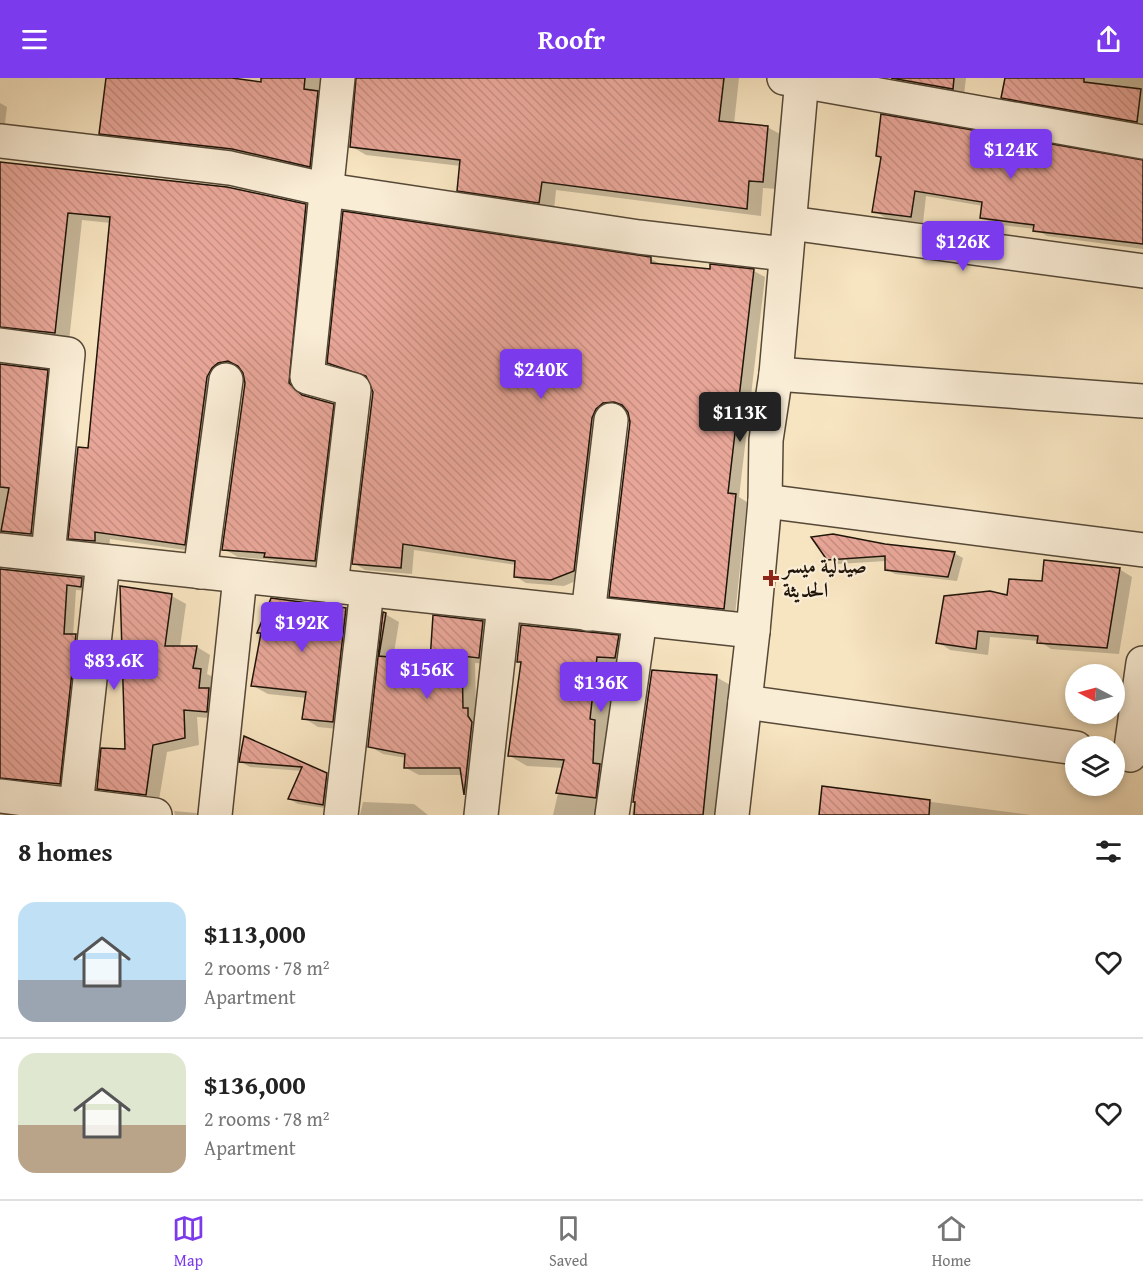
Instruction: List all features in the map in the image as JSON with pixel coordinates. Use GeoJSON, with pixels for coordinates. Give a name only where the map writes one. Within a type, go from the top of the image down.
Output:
{"type":"FeatureCollection","features":[{"type":"Feature","properties":{"kind":"street"},"geometry":{"type":"LineString","coordinates":[[331,586],[354,390],[307,377],[338,78]]}},
{"type":"Feature","properties":{"kind":"street"},"geometry":{"type":"LineString","coordinates":[[732,815],[753,631],[765,501],[766,440],[776,374],[788,238],[796,79],[1143,142]]}},
{"type":"Feature","properties":{"kind":"street"},"geometry":{"type":"LineString","coordinates":[[0,141],[230,168],[328,189],[639,237],[788,238],[1143,271]]}},
{"type":"Feature","properties":{"kind":"street"},"geometry":{"type":"LineString","coordinates":[[0,345],[68,354],[48,555]]}},
{"type":"Feature","properties":{"kind":"street"},"geometry":{"type":"LineString","coordinates":[[776,374],[1143,401]]}},
{"type":"Feature","properties":{"kind":"street"},"geometry":{"type":"LineString","coordinates":[[200,572],[226,380]]}},
{"type":"Feature","properties":{"kind":"street"},"geometry":{"type":"LineString","coordinates":[[588,614],[611,420]]}},
{"type":"Feature","properties":{"kind":"street"},"geometry":{"type":"LineString","coordinates":[[765,501],[1143,550]]}},
{"type":"Feature","properties":{"kind":"street"},"geometry":{"type":"LineString","coordinates":[[0,550],[753,631]]}},
{"type":"Feature","properties":{"kind":"street"},"geometry":{"type":"LineString","coordinates":[[75,810],[103,562]]}},
{"type":"Feature","properties":{"kind":"street"},"geometry":{"type":"LineString","coordinates":[[214,815],[240,577]]}},
{"type":"Feature","properties":{"kind":"street"},"geometry":{"type":"LineString","coordinates":[[341,815],[367,590]]}},
{"type":"Feature","properties":{"kind":"street"},"geometry":{"type":"LineString","coordinates":[[481,815],[504,605]]}},
{"type":"Feature","properties":{"kind":"street"},"geometry":{"type":"LineString","coordinates":[[612,815],[640,619]]}},
{"type":"Feature","properties":{"kind":"street"},"geometry":{"type":"LineString","coordinates":[[1129,755],[1143,663]]}},
{"type":"Feature","properties":{"kind":"street"},"geometry":{"type":"LineString","coordinates":[[745,702],[1065,746]]}},
{"type":"Feature","properties":{"kind":"street"},"geometry":{"type":"LineString","coordinates":[[0,796],[75,810],[155,815]]}},
{"type":"Feature","properties":{"kind":"building"},"geometry":{"type":"Polygon","coordinates":[[[106,78],[232,78],[261,82],[261,78],[305,78],[304,89],[318,91],[310,167],[232,149],[99,134],[106,78]]]}},
{"type":"Feature","properties":{"kind":"building"},"geometry":{"type":"Polygon","coordinates":[[[356,78],[724,78],[719,121],[768,126],[763,182],[749,181],[747,209],[542,182],[539,203],[457,191],[460,160],[350,147],[356,78]]]}},
{"type":"Feature","properties":{"kind":"building"},"geometry":{"type":"Polygon","coordinates":[[[891,78],[954,78],[953,89],[891,78]]]}},
{"type":"Feature","properties":{"kind":"building"},"geometry":{"type":"Polygon","coordinates":[[[1005,78],[1084,78],[1084,82],[1141,89],[1137,122],[1001,98],[1005,78]]]}},
{"type":"Feature","properties":{"kind":"building"},"geometry":{"type":"Polygon","coordinates":[[[881,114],[1143,160],[1143,244],[1033,231],[1034,225],[980,218],[982,202],[915,191],[911,217],[872,212],[881,157],[876,156],[881,114]]]}},
{"type":"Feature","properties":{"kind":"building"},"geometry":{"type":"Polygon","coordinates":[[[0,162],[227,187],[306,204],[289,383],[302,395],[334,404],[315,561],[264,557],[265,553],[222,550],[245,383],[243,373],[238,366],[228,361],[218,363],[207,377],[185,545],[95,532],[95,541],[68,539],[78,447],[88,448],[110,217],[68,213],[55,333],[0,327],[0,162]]]}},
{"type":"Feature","properties":{"kind":"building"},"geometry":{"type":"Polygon","coordinates":[[[343,211],[651,257],[651,263],[710,269],[710,264],[754,269],[728,493],[736,494],[724,609],[609,597],[630,422],[628,412],[622,405],[614,402],[603,403],[596,409],[592,418],[574,571],[551,580],[514,577],[515,561],[403,544],[401,568],[352,564],[373,392],[366,376],[327,363],[343,211]]]}},
{"type":"Feature","properties":{"kind":"building"},"geometry":{"type":"Polygon","coordinates":[[[0,364],[48,370],[31,534],[1,531],[9,488],[0,487],[0,364]]]}},
{"type":"Feature","properties":{"kind":"building"},"geometry":{"type":"Polygon","coordinates":[[[833,534],[885,544],[955,552],[948,577],[885,570],[885,556],[827,560],[811,537],[833,534]]]}},
{"type":"Feature","properties":{"kind":"building"},"geometry":{"type":"Polygon","coordinates":[[[1044,560],[1120,568],[1107,648],[1037,643],[1038,636],[978,631],[976,649],[936,643],[944,596],[990,591],[1007,595],[1009,579],[1042,581],[1044,560]]]}},
{"type":"Feature","properties":{"kind":"building"},"geometry":{"type":"Polygon","coordinates":[[[0,569],[82,578],[81,587],[67,585],[64,634],[76,634],[60,784],[0,778],[0,569]]]}},
{"type":"Feature","properties":{"kind":"building"},"geometry":{"type":"Polygon","coordinates":[[[120,586],[172,594],[165,646],[197,646],[193,668],[201,669],[199,688],[209,688],[207,712],[184,710],[185,738],[153,745],[146,795],[97,789],[101,748],[125,749],[120,586]]]}},
{"type":"Feature","properties":{"kind":"building"},"geometry":{"type":"Polygon","coordinates":[[[271,598],[346,608],[333,722],[302,719],[306,692],[251,686],[261,633],[257,633],[271,598]]]}},
{"type":"Feature","properties":{"kind":"building"},"geometry":{"type":"Polygon","coordinates":[[[383,612],[386,613],[379,656],[430,661],[433,615],[483,621],[479,658],[462,656],[463,708],[468,708],[468,716],[472,722],[464,795],[460,768],[404,768],[405,754],[368,747],[383,612]]]}},
{"type":"Feature","properties":{"kind":"building"},"geometry":{"type":"Polygon","coordinates":[[[521,625],[619,635],[615,658],[597,657],[590,719],[595,720],[593,763],[600,764],[596,798],[556,793],[564,760],[508,756],[521,662],[517,662],[521,625]]]}},
{"type":"Feature","properties":{"kind":"building"},"geometry":{"type":"Polygon","coordinates":[[[652,670],[717,675],[703,815],[634,815],[635,802],[633,802],[652,670]]]}},
{"type":"Feature","properties":{"kind":"building"},"geometry":{"type":"Polygon","coordinates":[[[244,736],[327,773],[323,805],[288,799],[302,767],[239,762],[244,736]]]}},
{"type":"Feature","properties":{"kind":"building"},"geometry":{"type":"Polygon","coordinates":[[[822,786],[930,800],[929,815],[819,815],[822,786]]]}},
{"type":"Feature","properties":{"kind":"place","name":"صيدلية ميسر الحديثة"},"geometry":{"type":"Point","coordinates":[771,578]}}]}
